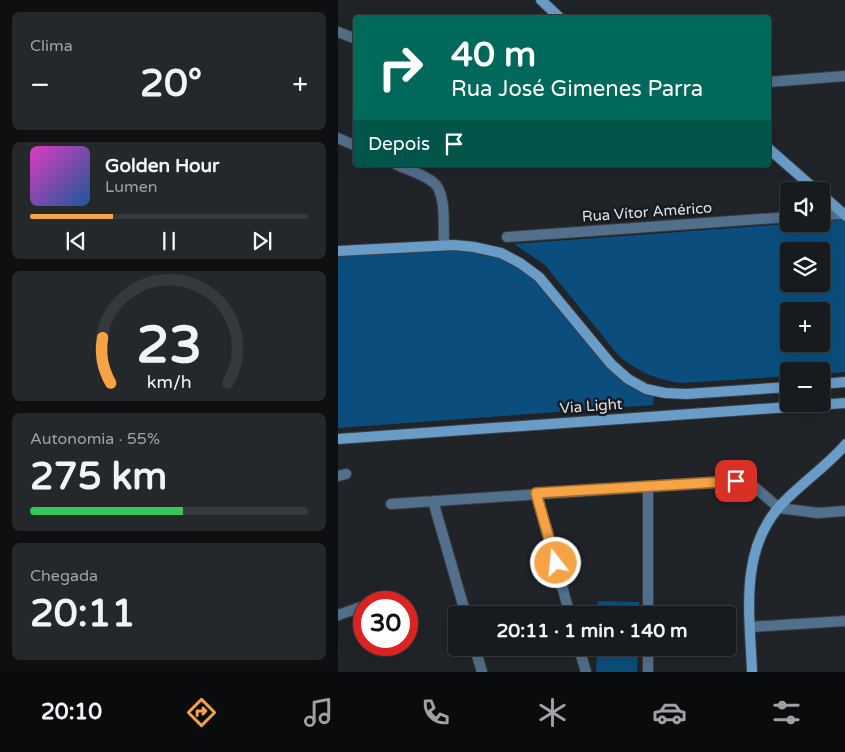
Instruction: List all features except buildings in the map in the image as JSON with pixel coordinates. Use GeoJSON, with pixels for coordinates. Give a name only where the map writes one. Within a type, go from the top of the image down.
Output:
{"type":"FeatureCollection","features":[{"type":"Feature","properties":{"kind":"street"},"geometry":{"type":"LineString","coordinates":[[541,0],[557,15]]}},
{"type":"Feature","properties":{"kind":"street"},"geometry":{"type":"LineString","coordinates":[[338,32],[353,38]]}},
{"type":"Feature","properties":{"kind":"street"},"geometry":{"type":"LineString","coordinates":[[771,82],[846,76]]}},
{"type":"Feature","properties":{"kind":"street"},"geometry":{"type":"LineString","coordinates":[[338,138],[353,145]]}},
{"type":"Feature","properties":{"kind":"street"},"geometry":{"type":"LineString","coordinates":[[771,151],[807,182]]}},
{"type":"Feature","properties":{"kind":"street"},"geometry":{"type":"LineString","coordinates":[[338,251],[444,245],[442,196],[439,189],[432,181],[401,167]]}},
{"type":"Feature","properties":{"kind":"street"},"geometry":{"type":"LineString","coordinates":[[830,202],[845,215]]}},
{"type":"Feature","properties":{"kind":"street"},"geometry":{"type":"LineString","coordinates":[[830,215],[845,215]]}},
{"type":"Feature","properties":{"kind":"street","name":"Rua Vítor Américo"},"geometry":{"type":"LineString","coordinates":[[507,237],[780,218]]}},
{"type":"Feature","properties":{"kind":"street","name":"Via Light"},"geometry":{"type":"LineString","coordinates":[[444,245],[474,247],[501,253],[531,270],[545,284],[618,372],[646,389],[665,393],[686,394],[780,388]]}},
{"type":"Feature","properties":{"kind":"street"},"geometry":{"type":"LineString","coordinates":[[830,383],[846,382]]}},
{"type":"Feature","properties":{"kind":"street","name":"Via Light"},"geometry":{"type":"LineString","coordinates":[[338,439],[846,403]]}},
{"type":"Feature","properties":{"kind":"street"},"geometry":{"type":"LineString","coordinates":[[752,672],[749,584],[753,557],[760,537],[779,508],[846,444]]}},
{"type":"Feature","properties":{"kind":"street"},"geometry":{"type":"LineString","coordinates":[[391,504],[648,486],[744,482],[756,487],[779,508],[818,513],[846,511]]}},
{"type":"Feature","properties":{"kind":"street"},"geometry":{"type":"LineString","coordinates":[[648,486],[648,606]]}},
{"type":"Feature","properties":{"kind":"street"},"geometry":{"type":"LineString","coordinates":[[536,493],[567,606]]}},
{"type":"Feature","properties":{"kind":"street"},"geometry":{"type":"LineString","coordinates":[[433,502],[463,606]]}},
{"type":"Feature","properties":{"kind":"street"},"geometry":{"type":"LineString","coordinates":[[338,615],[353,610]]}},
{"type":"Feature","properties":{"kind":"street"},"geometry":{"type":"LineString","coordinates":[[750,627],[846,621]]}},
{"type":"Feature","properties":{"kind":"street"},"geometry":{"type":"LineString","coordinates":[[478,656],[482,672]]}},
{"type":"Feature","properties":{"kind":"street"},"geometry":{"type":"LineString","coordinates":[[581,656],[586,672]]}},
{"type":"Feature","properties":{"kind":"street"},"geometry":{"type":"LineString","coordinates":[[648,656],[648,672]]}},
{"type":"Feature","properties":{"kind":"shaded area"},"geometry":{"type":"Polygon","coordinates":[[[843,220],[846,222],[845,372],[830,373],[830,362],[780,362],[780,377],[682,383],[664,380],[648,374],[633,367],[619,356],[545,265],[514,244],[780,225],[780,232],[830,232],[830,221],[843,220]]]}},
{"type":"Feature","properties":{"kind":"shaded area"},"geometry":{"type":"Polygon","coordinates":[[[474,248],[493,253],[531,273],[610,371],[627,384],[654,395],[653,405],[338,428],[338,255],[474,248]]]}},
{"type":"Feature","properties":{"kind":"shaded area"},"geometry":{"type":"Polygon","coordinates":[[[598,601],[639,602],[639,606],[598,606],[598,601]]]}},
{"type":"Feature","properties":{"kind":"shaded area"},"geometry":{"type":"Polygon","coordinates":[[[597,656],[638,656],[637,672],[596,672],[597,656]]]}},
{"type":"Feature","properties":{"kind":"route"},"geometry":{"type":"LineString","coordinates":[[556,563],[536,493],[736,481]]}}]}
